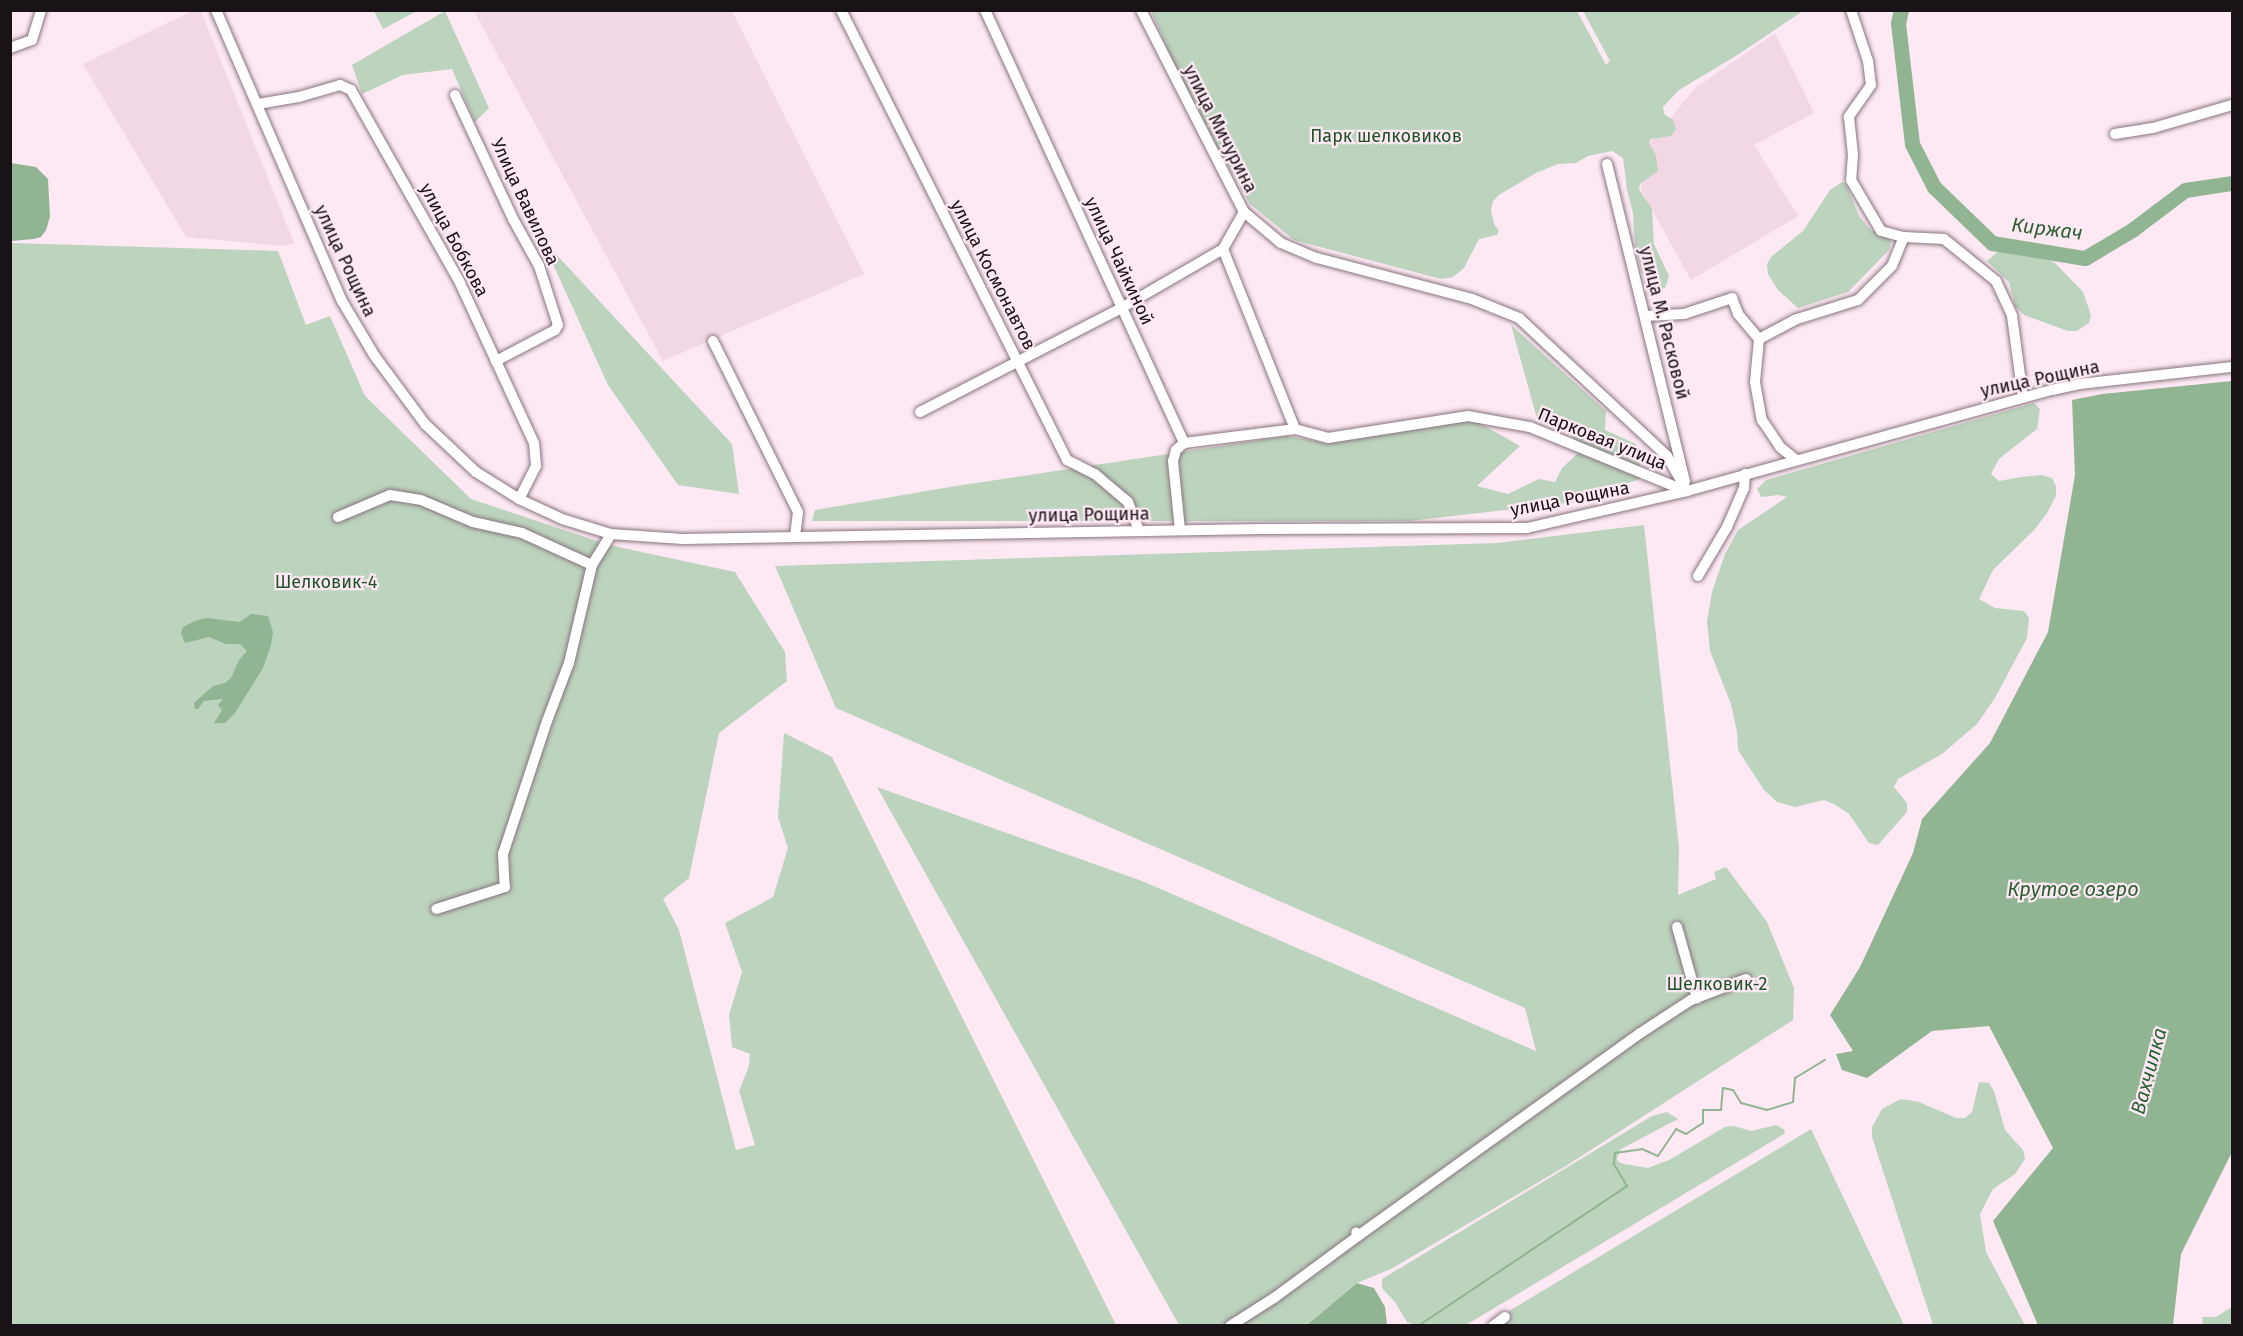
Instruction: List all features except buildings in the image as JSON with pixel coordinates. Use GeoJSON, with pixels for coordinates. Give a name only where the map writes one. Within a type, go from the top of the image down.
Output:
{"type":"FeatureCollection","features":[{"type":"Feature","properties":{"kind":"street"},"geometry":{"type":"LineString","coordinates":[[10,48],[32,40],[41,10]]}},
{"type":"Feature","properties":{"kind":"street","name":"улица Рощина"},"geometry":{"type":"LineString","coordinates":[[216,10],[342,301],[374,355],[425,424],[476,472],[519,499],[561,519],[611,534],[683,539],[1180,530],[1527,528],[1687,491],[2023,397],[2080,384],[2232,367]]}},
{"type":"Feature","properties":{"kind":"street","name":"улица Космонавтов"},"geometry":{"type":"LineString","coordinates":[[841,10],[1067,460],[1095,474],[1128,502],[1138,531]]}},
{"type":"Feature","properties":{"kind":"street","name":"улица Чайкиной"},"geometry":{"type":"LineString","coordinates":[[985,10],[1184,442]]}},
{"type":"Feature","properties":{"kind":"street","name":"улица Мичурина"},"geometry":{"type":"LineString","coordinates":[[1141,10],[1244,212],[1223,249]]}},
{"type":"Feature","properties":{"kind":"street"},"geometry":{"type":"LineString","coordinates":[[1851,10],[1868,61],[1871,85],[1849,117],[1853,154],[1851,180],[1881,231],[1904,237],[1944,238],[1996,280],[2012,316],[2023,397]]}},
{"type":"Feature","properties":{"kind":"street","name":"улица Бобкова"},"geometry":{"type":"LineString","coordinates":[[258,104],[299,97],[340,85],[351,90],[460,283],[534,443],[536,466],[519,499]]}},
{"type":"Feature","properties":{"kind":"street","name":"Улица Вавилова"},"geometry":{"type":"LineString","coordinates":[[455,95],[513,219],[539,266],[558,324],[555,330],[496,361]]}},
{"type":"Feature","properties":{"kind":"street"},"geometry":{"type":"LineString","coordinates":[[2115,134],[2153,128],[2232,105]]}},
{"type":"Feature","properties":{"kind":"street","name":"улица М. Расковой"},"geometry":{"type":"LineString","coordinates":[[1607,164],[1687,491]]}},
{"type":"Feature","properties":{"kind":"street"},"geometry":{"type":"LineString","coordinates":[[1244,212],[1281,243],[1317,258],[1472,299],[1519,318],[1666,456],[1687,491]]}},
{"type":"Feature","properties":{"kind":"street"},"geometry":{"type":"LineString","coordinates":[[1759,339],[1794,320],[1858,300],[1892,266],[1904,237]]}},
{"type":"Feature","properties":{"kind":"street"},"geometry":{"type":"LineString","coordinates":[[920,412],[1123,307],[1223,249],[1295,429]]}},
{"type":"Feature","properties":{"kind":"street"},"geometry":{"type":"LineString","coordinates":[[1645,316],[1684,314],[1732,298],[1738,314],[1759,339],[1755,382],[1762,420],[1780,447],[1796,460]]}},
{"type":"Feature","properties":{"kind":"street"},"geometry":{"type":"LineString","coordinates":[[713,341],[798,512],[795,536]]}},
{"type":"Feature","properties":{"kind":"street","name":"Парковая улица"},"geometry":{"type":"LineString","coordinates":[[1184,442],[1295,429],[1328,438],[1468,416],[1530,427],[1687,491]]}},
{"type":"Feature","properties":{"kind":"street"},"geometry":{"type":"LineString","coordinates":[[1180,530],[1173,461],[1176,450],[1184,442]]}},
{"type":"Feature","properties":{"kind":"street"},"geometry":{"type":"LineString","coordinates":[[1666,456],[1674,453],[1677,445]]}},
{"type":"Feature","properties":{"kind":"street"},"geometry":{"type":"LineString","coordinates":[[1698,576],[1727,527],[1744,488],[1745,474]]}},
{"type":"Feature","properties":{"kind":"street"},"geometry":{"type":"LineString","coordinates":[[338,517],[390,495],[420,500],[473,522],[522,533],[592,565]]}},
{"type":"Feature","properties":{"kind":"street"},"geometry":{"type":"LineString","coordinates":[[436,909],[505,887],[503,854],[547,721],[569,663],[592,565],[611,534]]}},
{"type":"Feature","properties":{"kind":"street"},"geometry":{"type":"LineString","coordinates":[[1677,927],[1697,998]]}},
{"type":"Feature","properties":{"kind":"street"},"geometry":{"type":"LineString","coordinates":[[1230,1326],[1274,1298],[1357,1234],[1640,1034],[1697,998],[1746,979]]}},
{"type":"Feature","properties":{"kind":"street"},"geometry":{"type":"LineString","coordinates":[[1492,1326],[1505,1317]]}},
{"type":"Feature","properties":{"kind":"shaded area"},"geometry":{"type":"Polygon","coordinates":[[[192,11],[201,11],[294,243],[284,246],[186,237],[83,64],[192,11]]]}},
{"type":"Feature","properties":{"kind":"shaded area"},"geometry":{"type":"Polygon","coordinates":[[[474,11],[732,11],[864,274],[663,361],[474,11]]]}},
{"type":"Feature","properties":{"kind":"shaded area"},"geometry":{"type":"Polygon","coordinates":[[[1775,33],[1814,113],[1754,145],[1798,216],[1691,280],[1641,190],[1646,148],[1695,88],[1775,33]]]}},
{"type":"Feature","properties":{"kind":"green space"},"geometry":{"type":"Polygon","coordinates":[[[374,11],[417,11],[383,29],[374,11]]]}},
{"type":"Feature","properties":{"kind":"green space"},"geometry":{"type":"Polygon","coordinates":[[[445,11],[489,108],[475,122],[452,69],[403,75],[362,94],[352,65],[445,11]]]}},
{"type":"Feature","properties":{"kind":"green space","name":"Парк шелковиков"},"geometry":{"type":"Polygon","coordinates":[[[1151,11],[1577,11],[1606,65],[1610,61],[1583,11],[1803,11],[1739,54],[1679,90],[1663,107],[1664,114],[1673,120],[1676,129],[1671,136],[1651,139],[1649,143],[1656,156],[1658,171],[1640,184],[1639,189],[1652,209],[1654,244],[1669,276],[1665,288],[1660,289],[1642,273],[1635,246],[1633,213],[1623,158],[1612,151],[1588,156],[1576,163],[1558,164],[1536,173],[1499,195],[1493,201],[1491,210],[1494,224],[1499,231],[1497,235],[1479,239],[1464,268],[1453,277],[1441,279],[1294,240],[1250,204],[1188,96],[1151,11]]]}},
{"type":"Feature","properties":{"kind":"green space"},"geometry":{"type":"Polygon","coordinates":[[[1842,182],[1846,184],[1859,216],[1871,230],[1888,238],[1891,242],[1889,250],[1848,292],[1798,308],[1778,290],[1768,274],[1767,264],[1772,256],[1803,231],[1830,190],[1842,182]]]}},
{"type":"Feature","properties":{"kind":"green space"},"geometry":{"type":"Polygon","coordinates":[[[541,238],[732,444],[739,494],[678,485],[608,385],[541,238]]]}},
{"type":"Feature","properties":{"kind":"green space","name":"Шелковик-4"},"geometry":{"type":"Polygon","coordinates":[[[11,243],[278,251],[306,325],[330,316],[365,396],[471,499],[609,545],[735,572],[785,652],[787,681],[719,733],[689,878],[663,899],[679,930],[736,1150],[755,1145],[739,1091],[749,1066],[750,1054],[732,1047],[729,1015],[742,972],[725,923],[773,897],[788,848],[778,817],[784,733],[832,757],[1116,1325],[11,1326],[11,243]]]}},
{"type":"Feature","properties":{"kind":"green space"},"geometry":{"type":"Polygon","coordinates":[[[2001,249],[2024,256],[2047,259],[2055,263],[2083,292],[2091,315],[2089,323],[2077,331],[2068,331],[2024,315],[2015,306],[2009,282],[1987,261],[2001,249]]]}},
{"type":"Feature","properties":{"kind":"green space"},"geometry":{"type":"Polygon","coordinates":[[[1511,325],[1606,411],[1605,430],[1636,444],[1642,478],[1576,502],[1409,521],[812,521],[815,510],[956,486],[1287,436],[1328,443],[1474,420],[1520,446],[1477,486],[1508,494],[1539,479],[1555,482],[1562,468],[1577,454],[1571,429],[1538,422],[1511,325]]]}},
{"type":"Feature","properties":{"kind":"green space"},"geometry":{"type":"Polygon","coordinates":[[[2034,403],[2040,409],[2037,429],[1999,459],[1991,474],[1999,481],[2042,475],[2052,478],[2056,486],[2056,496],[2035,529],[1993,570],[1979,599],[1995,608],[2024,611],[2029,618],[2027,638],[1995,698],[1977,724],[1942,754],[1898,779],[1894,787],[1907,803],[1907,812],[1878,845],[1869,843],[1849,814],[1834,804],[1824,800],[1795,807],[1777,802],[1764,790],[1738,750],[1731,704],[1710,651],[1707,621],[1712,592],[1725,554],[1738,530],[1787,497],[1778,495],[1761,497],[1757,489],[1766,480],[2034,403]]]}},
{"type":"Feature","properties":{"kind":"green space","name":"Шелковик-2"},"geometry":{"type":"Polygon","coordinates":[[[1644,525],[1679,847],[1678,895],[1716,879],[1714,872],[1726,867],[1767,922],[1794,988],[1793,1020],[1566,1166],[1391,1269],[1357,1283],[1307,1325],[1179,1325],[877,787],[1142,881],[1536,1051],[1525,1008],[836,708],[775,566],[1497,543],[1644,525]]]}},
{"type":"Feature","properties":{"kind":"green space"},"geometry":{"type":"Polygon","coordinates":[[[1979,1082],[1989,1083],[1994,1091],[2005,1130],[2023,1150],[2025,1159],[2015,1174],[1993,1189],[1980,1214],[1986,1252],[2025,1325],[1933,1325],[1872,1137],[1872,1127],[1882,1109],[1901,1099],[1919,1102],[1956,1118],[1965,1118],[1972,1112],[1979,1082]]]}},
{"type":"Feature","properties":{"kind":"green space"},"geometry":{"type":"Polygon","coordinates":[[[1667,1112],[1678,1119],[1621,1149],[1617,1159],[1620,1163],[1648,1168],[1669,1160],[1725,1127],[1734,1126],[1751,1131],[1776,1125],[1785,1130],[1784,1134],[1466,1325],[1415,1325],[1407,1322],[1395,1302],[1382,1288],[1382,1279],[1652,1116],[1667,1112]]]}},
{"type":"Feature","properties":{"kind":"green space"},"geometry":{"type":"Polygon","coordinates":[[[1811,1129],[1904,1325],[1485,1326],[1504,1314],[1811,1129]]]}},
{"type":"Feature","properties":{"kind":"green space"},"geometry":{"type":"Polygon","coordinates":[[[2232,1307],[2232,1325],[2203,1325],[2202,1317],[2216,1317],[2232,1307]]]}},
{"type":"Feature","properties":{"kind":"water"},"geometry":{"type":"Polygon","coordinates":[[[11,163],[36,167],[48,179],[50,217],[41,237],[11,241],[11,163]]]}},
{"type":"Feature","properties":{"kind":"water","name":"Крутое озеро"},"geometry":{"type":"Polygon","coordinates":[[[2232,381],[2232,1152],[2181,1254],[2173,1325],[2038,1325],[1993,1221],[2053,1148],[1989,1026],[1932,1031],[1867,1078],[1842,1070],[1836,1054],[1853,1051],[1830,1015],[1860,967],[1913,853],[1922,819],[1990,743],[2048,632],[2075,475],[2072,400],[2102,394],[2232,381]]]}},
{"type":"Feature","properties":{"kind":"water"},"geometry":{"type":"Polygon","coordinates":[[[251,614],[268,616],[273,632],[271,645],[263,668],[235,713],[225,723],[214,723],[222,710],[218,705],[223,699],[204,701],[198,709],[195,709],[194,703],[213,686],[225,683],[231,678],[239,660],[247,651],[240,644],[226,644],[209,637],[185,643],[181,633],[183,627],[207,618],[240,622],[251,614]]]}},
{"type":"Feature","properties":{"kind":"water"},"geometry":{"type":"Polygon","coordinates":[[[1357,1283],[1374,1288],[1385,1307],[1387,1325],[1307,1325],[1357,1283]]]}},
{"type":"Feature","properties":{"kind":"waterway","name":"Киржач"},"geometry":{"type":"LineString","coordinates":[[1901,10],[1898,23],[1912,144],[1934,187],[1992,243],[2085,258],[2132,230],[2185,190],[2232,183]]}},
{"type":"Feature","properties":{"kind":"waterway"},"geometry":{"type":"LineString","coordinates":[[1418,1326],[1627,1186],[1614,1164],[1615,1153],[1642,1149],[1658,1156],[1676,1129],[1686,1134],[1703,1123],[1703,1110],[1721,1110],[1723,1088],[1733,1090],[1741,1103],[1767,1110],[1793,1102],[1795,1078],[1825,1060]]}},
{"type":"Feature","properties":{"kind":"water label","name":"Вахчилка"},"geometry":{"type":"Point","coordinates":[2149,1071]}}]}
